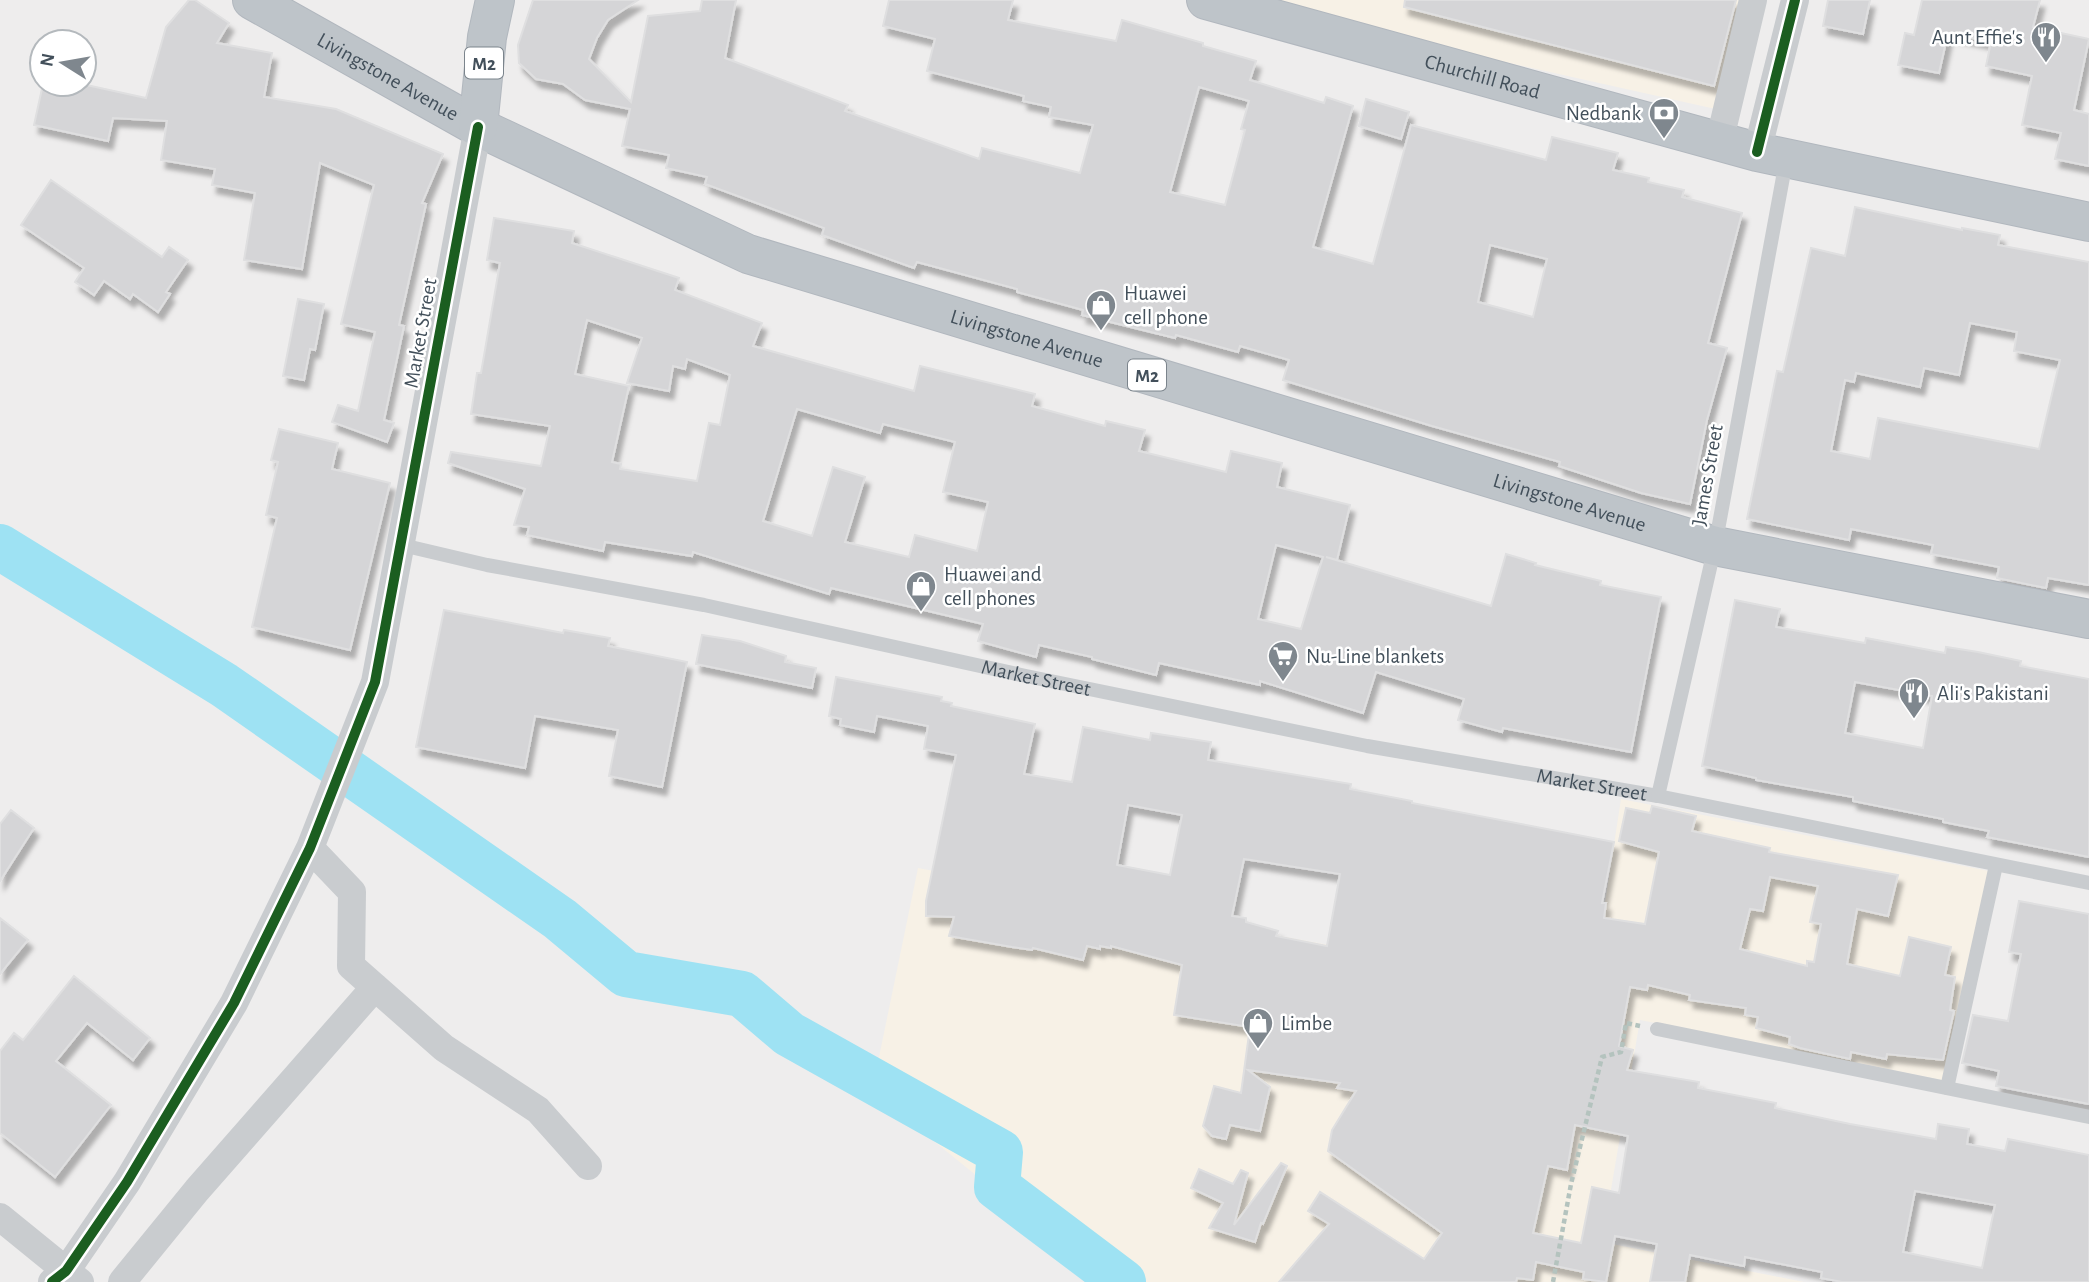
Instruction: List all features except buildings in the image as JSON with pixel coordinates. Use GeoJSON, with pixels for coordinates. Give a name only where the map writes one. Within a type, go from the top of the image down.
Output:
{"type":"FeatureCollection","features":[{"type":"Feature","properties":{"kind":"highway","name":"Livingstone Avenue"},"geometry":{"type":"LineString","coordinates":[[252,0],[311,16],[478,127],[748,254],[1715,546],[2089,619]]}},
{"type":"Feature","properties":{"kind":"highway","name":"M2"},"geometry":{"type":"LineString","coordinates":[[478,127],[487,37],[495,0]]}},
{"type":"Feature","properties":{"kind":"highway","name":"Churchill Road"},"geometry":{"type":"LineString","coordinates":[[1206,0],[1719,143],[2089,222]]}},
{"type":"Feature","properties":{"kind":"street"},"geometry":{"type":"LineString","coordinates":[[1719,143],[1752,2],[1793,7],[1771,156]]}},
{"type":"Feature","properties":{"kind":"street","name":"Market Street"},"geometry":{"type":"LineString","coordinates":[[402,545],[440,322],[478,127]]}},
{"type":"Feature","properties":{"kind":"street"},"geometry":{"type":"LineString","coordinates":[[0,1217],[66,1278],[127,1182],[234,1003],[310,848],[375,682],[402,545]]}},
{"type":"Feature","properties":{"kind":"street"},"geometry":{"type":"LineString","coordinates":[[310,848],[352,892],[351,966],[444,1048],[538,1110],[588,1166]]}},
{"type":"Feature","properties":{"kind":"street"},"geometry":{"type":"LineString","coordinates":[[122,1282],[197,1190],[375,986]]}},
{"type":"Feature","properties":{"kind":"lane","name":"James Street"},"geometry":{"type":"LineString","coordinates":[[1658,796],[1715,546],[1771,156]]}},
{"type":"Feature","properties":{"kind":"lane","name":"Market Street"},"geometry":{"type":"LineString","coordinates":[[402,545],[487,565],[704,606],[1367,746],[1658,796],[2089,883]]}},
{"type":"Feature","properties":{"kind":"lane"},"geometry":{"type":"LineString","coordinates":[[1947,1088],[1996,865]]}},
{"type":"Feature","properties":{"kind":"lane"},"geometry":{"type":"LineString","coordinates":[[1657,1029],[2089,1117]]}},
{"type":"Feature","properties":{"kind":"path"},"geometry":{"type":"LineString","coordinates":[[1553,1282],[1571,1184],[1602,1057],[1621,1052],[1626,1023],[1657,1029]]}},
{"type":"Feature","properties":{"kind":"shaded area"},"geometry":{"type":"Polygon","coordinates":[[[1227,0],[1746,0],[1720,110],[1227,0]]]}},
{"type":"Feature","properties":{"kind":"shaded area","name":"Limbe"},"geometry":{"type":"Polygon","coordinates":[[[1621,799],[1989,871],[1942,1080],[1640,1020],[1602,1242],[1804,1282],[1108,1282],[872,1091],[918,868],[1591,994],[1621,799]]]}},
{"type":"Feature","properties":{"kind":"waterway"},"geometry":{"type":"LineString","coordinates":[[0,547],[224,685],[560,919],[626,974],[742,994],[789,1034],[1000,1152],[997,1187],[1123,1282]]}},
{"type":"Feature","properties":{"kind":"cycle path"},"geometry":{"type":"LineString","coordinates":[[1757,152],[1795,0]]}},
{"type":"Feature","properties":{"kind":"cycle path"},"geometry":{"type":"LineString","coordinates":[[52,1282],[66,1271],[127,1182],[234,1003],[310,848],[375,682],[478,127]]}},
{"type":"Feature","properties":{"kind":"place","name":"Aunt Effie's"},"geometry":{"type":"Point","coordinates":[2046,64]}},
{"type":"Feature","properties":{"kind":"place","name":"Nedbank"},"geometry":{"type":"Point","coordinates":[1664,140]}},
{"type":"Feature","properties":{"kind":"place","name":"Huawei cell phone"},"geometry":{"type":"Point","coordinates":[1101,332]}},
{"type":"Feature","properties":{"kind":"place","name":"Huawei and cell phones"},"geometry":{"type":"Point","coordinates":[921,613]}},
{"type":"Feature","properties":{"kind":"place","name":"Nu-Line blankets"},"geometry":{"type":"Point","coordinates":[1283,683]}},
{"type":"Feature","properties":{"kind":"place","name":"Ali's Pakistani"},"geometry":{"type":"Point","coordinates":[1914,720]}},
{"type":"Feature","properties":{"kind":"place","name":"Limbe"},"geometry":{"type":"Point","coordinates":[1258,1050]}}]}
